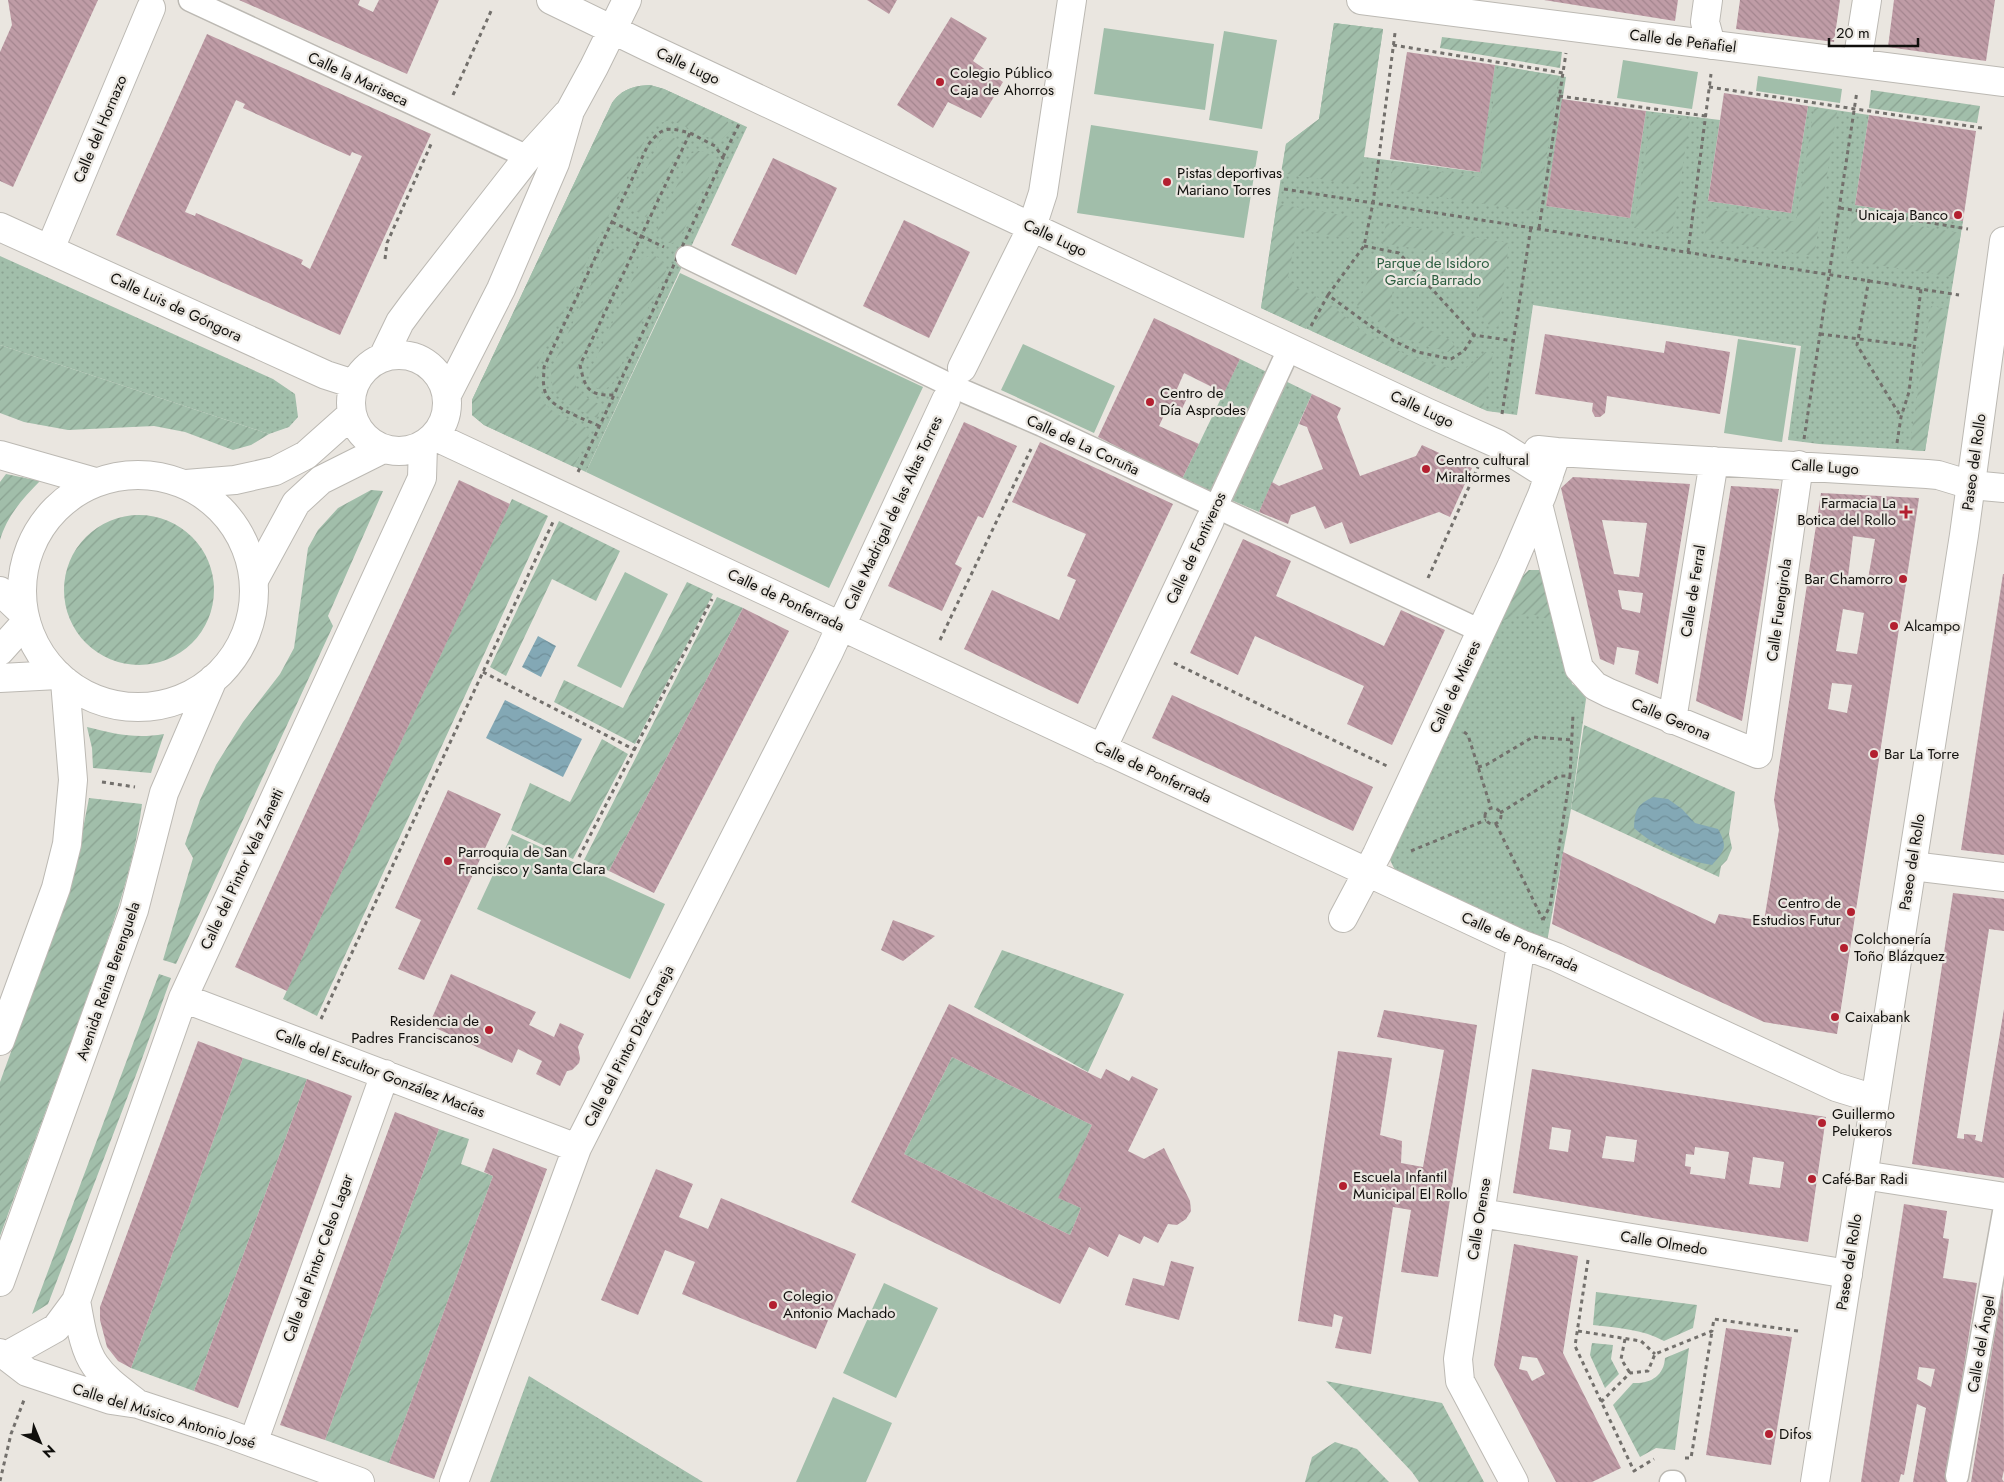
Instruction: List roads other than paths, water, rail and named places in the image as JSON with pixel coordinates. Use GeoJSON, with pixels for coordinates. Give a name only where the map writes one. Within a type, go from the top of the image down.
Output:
{"type":"FeatureCollection","features":[{"type":"Feature","properties":{"kind":"street","name":"Calle la Mariseca"},"geometry":{"type":"LineString","coordinates":[[190,0],[528,157]]}},
{"type":"Feature","properties":{"kind":"street","name":"Calle Lugo"},"geometry":{"type":"LineString","coordinates":[[551,0],[1032,227],[1299,338],[1426,412],[1500,432],[1552,464],[1714,461],[1802,452],[1938,475],[1971,486],[2004,488]]}},
{"type":"Feature","properties":{"kind":"street"},"geometry":{"type":"LineString","coordinates":[[447,395],[443,383],[433,368],[418,358],[404,354],[383,357],[364,369],[354,384],[350,402],[352,414],[361,434],[373,444],[383,449],[404,451],[428,441],[444,421],[447,395],[501,289],[555,163],[570,111],[613,30],[626,0]]}},
{"type":"Feature","properties":{"kind":"street"},"geometry":{"type":"LineString","coordinates":[[962,368],[1032,227],[1043,193],[1072,0]]}},
{"type":"Feature","properties":{"kind":"street"},"geometry":{"type":"LineString","coordinates":[[1708,0],[1705,22],[1711,56]]}},
{"type":"Feature","properties":{"kind":"street"},"geometry":{"type":"LineString","coordinates":[[1858,75],[1867,0]]}},
{"type":"Feature","properties":{"kind":"street","name":"Calle de Peñafiel"},"geometry":{"type":"LineString","coordinates":[[1373,1],[1711,56],[1858,75],[2004,82]]}},
{"type":"Feature","properties":{"kind":"street","name":"Calle del Hornazo"},"geometry":{"type":"LineString","coordinates":[[50,249],[153,4]]}},
{"type":"Feature","properties":{"kind":"street"},"geometry":{"type":"LineString","coordinates":[[383,357],[400,322],[528,157],[570,111]]}},
{"type":"Feature","properties":{"kind":"street"},"geometry":{"type":"LineString","coordinates":[[501,193],[513,191],[522,194],[530,201],[534,212]]}},
{"type":"Feature","properties":{"kind":"street","name":"Calle Luis de Góngora"},"geometry":{"type":"LineString","coordinates":[[0,227],[326,375],[354,384]]}},
{"type":"Feature","properties":{"kind":"street","name":"Paseo del Rollo"},"geometry":{"type":"LineString","coordinates":[[1815,1482],[1971,486],[2004,241]]}},
{"type":"Feature","properties":{"kind":"street","name":"Calle de La Coruña"},"geometry":{"type":"LineString","coordinates":[[682,255],[952,386],[1042,425],[1213,514],[1481,630]]}},
{"type":"Feature","properties":{"kind":"street","name":"Calle de Fontiveros"},"geometry":{"type":"LineString","coordinates":[[1102,749],[1299,338]]}},
{"type":"Feature","properties":{"kind":"street","name":"Calle Madrigal de las Altas Torres"},"geometry":{"type":"LineString","coordinates":[[841,626],[946,400]]}},
{"type":"Feature","properties":{"kind":"street"},"geometry":{"type":"LineString","coordinates":[[186,484],[236,480],[275,471],[306,455],[352,414]]}},
{"type":"Feature","properties":{"kind":"street","name":"Calle de Ponferrada"},"geometry":{"type":"LineString","coordinates":[[428,441],[841,626],[927,668],[1521,944],[1556,957],[1836,1087],[1875,1099]]}},
{"type":"Feature","properties":{"kind":"street","name":"Calle del Pintor Vela Zanetti"},"geometry":{"type":"LineString","coordinates":[[3,1354],[56,1328],[76,1302],[183,998],[422,478],[428,441]]}},
{"type":"Feature","properties":{"kind":"street"},"geometry":{"type":"LineString","coordinates":[[254,580],[296,503],[321,480],[383,449]]}},
{"type":"Feature","properties":{"kind":"street","name":"Calle Fuengirola"},"geometry":{"type":"LineString","coordinates":[[1758,754],[1802,452]]}},
{"type":"Feature","properties":{"kind":"street"},"geometry":{"type":"LineString","coordinates":[[0,455],[95,482]]}},
{"type":"Feature","properties":{"kind":"street","name":"Calle de Ferral"},"geometry":{"type":"LineString","coordinates":[[1672,720],[1714,461]]}},
{"type":"Feature","properties":{"kind":"street","name":"Calle de Mieres"},"geometry":{"type":"LineString","coordinates":[[1343,918],[1368,872],[1512,565],[1538,504],[1552,464]]}},
{"type":"Feature","properties":{"kind":"street"},"geometry":{"type":"LineString","coordinates":[[126,475],[156,475],[186,484],[220,507],[244,540],[254,580],[254,608],[246,635],[232,659],[213,679],[186,696],[155,706],[124,706],[92,698],[62,678],[45,660],[34,642],[25,618],[23,574],[36,536],[61,504],[95,482],[126,475]]}},
{"type":"Feature","properties":{"kind":"street"},"geometry":{"type":"LineString","coordinates":[[1538,504],[1556,572]]}},
{"type":"Feature","properties":{"kind":"street"},"geometry":{"type":"LineString","coordinates":[[1512,565],[1528,560],[1544,561],[1556,572]]}},
{"type":"Feature","properties":{"kind":"street","name":"Calle Gerona"},"geometry":{"type":"LineString","coordinates":[[1556,572],[1579,668],[1595,686],[1672,720],[1758,754]]}},
{"type":"Feature","properties":{"kind":"street"},"geometry":{"type":"LineString","coordinates":[[0,591],[25,618]]}},
{"type":"Feature","properties":{"kind":"street"},"geometry":{"type":"LineString","coordinates":[[0,651],[25,618]]}},
{"type":"Feature","properties":{"kind":"street","name":"Calle del Pintor Díaz Caneja"},"geometry":{"type":"LineString","coordinates":[[454,1482],[577,1148],[841,626]]}},
{"type":"Feature","properties":{"kind":"street"},"geometry":{"type":"LineString","coordinates":[[0,678],[62,678]]}},
{"type":"Feature","properties":{"kind":"street"},"geometry":{"type":"LineString","coordinates":[[0,1041],[56,888],[67,844],[73,780],[62,678]]}},
{"type":"Feature","properties":{"kind":"street","name":"Avenida Reina Berenguela"},"geometry":{"type":"LineString","coordinates":[[0,1282],[134,910],[164,793],[213,679]]}},
{"type":"Feature","properties":{"kind":"street"},"geometry":{"type":"LineString","coordinates":[[1912,866],[2004,877]]}},
{"type":"Feature","properties":{"kind":"street","name":"Calle Orense"},"geometry":{"type":"LineString","coordinates":[[1514,1482],[1460,1381],[1458,1359],[1481,1213],[1507,1026],[1521,944]]}},
{"type":"Feature","properties":{"kind":"street","name":"Calle del Escultor González Macías"},"geometry":{"type":"LineString","coordinates":[[183,998],[577,1148]]}},
{"type":"Feature","properties":{"kind":"street","name":"Calle del Pintor Celso Lagar"},"geometry":{"type":"LineString","coordinates":[[252,1443],[368,1116],[385,1074]]}},
{"type":"Feature","properties":{"kind":"street"},"geometry":{"type":"LineString","coordinates":[[1863,1175],[2004,1196]]}},
{"type":"Feature","properties":{"kind":"street","name":"Calle del Ángel"},"geometry":{"type":"LineString","coordinates":[[1958,1476],[2004,1212]]}},
{"type":"Feature","properties":{"kind":"street","name":"Calle Olmedo"},"geometry":{"type":"LineString","coordinates":[[1481,1213],[1848,1274]]}},
{"type":"Feature","properties":{"kind":"street"},"geometry":{"type":"LineString","coordinates":[[76,1302],[84,1340],[94,1364],[110,1382],[138,1404]]}},
{"type":"Feature","properties":{"kind":"street","name":"Calle del Músico Antonio José"},"geometry":{"type":"LineString","coordinates":[[3,1354],[27,1372],[111,1400],[138,1404],[360,1482]]}},
{"type":"Feature","properties":{"kind":"water"},"geometry":{"type":"Polygon","coordinates":[[[538,636],[556,646],[541,677],[522,667],[538,636]]]}},
{"type":"Feature","properties":{"kind":"water"},"geometry":{"type":"Polygon","coordinates":[[[505,700],[582,739],[563,777],[486,738],[505,700]]]}},
{"type":"Feature","properties":{"kind":"water"},"geometry":{"type":"Polygon","coordinates":[[[1653,797],[1668,799],[1682,809],[1695,823],[1718,829],[1724,848],[1712,865],[1670,852],[1634,828],[1638,808],[1653,797]]]}},
{"type":"Feature","properties":{"kind":"place","name":"Colegio Público Caja de Ahorros"},"geometry":{"type":"Point","coordinates":[940,82]}},
{"type":"Feature","properties":{"kind":"place","name":"Pistas deportivas Mariano Torres"},"geometry":{"type":"Point","coordinates":[1167,182]}},
{"type":"Feature","properties":{"kind":"place","name":"Unicaja Banco"},"geometry":{"type":"Point","coordinates":[1958,215]}},
{"type":"Feature","properties":{"kind":"place","name":"Centro de Día Asprodes"},"geometry":{"type":"Point","coordinates":[1150,402]}},
{"type":"Feature","properties":{"kind":"place","name":"Centro cultural Miraltormes"},"geometry":{"type":"Point","coordinates":[1426,469]}},
{"type":"Feature","properties":{"kind":"place","name":"Farmacia La Botica del Rollo"},"geometry":{"type":"Point","coordinates":[1906,512]}},
{"type":"Feature","properties":{"kind":"place","name":"Bar Chamorro"},"geometry":{"type":"Point","coordinates":[1903,579]}},
{"type":"Feature","properties":{"kind":"place","name":"Alcampo"},"geometry":{"type":"Point","coordinates":[1894,626]}},
{"type":"Feature","properties":{"kind":"place","name":"Bar La Torre"},"geometry":{"type":"Point","coordinates":[1874,754]}},
{"type":"Feature","properties":{"kind":"place","name":"Parroquia de San Francisco y Santa Clara"},"geometry":{"type":"Point","coordinates":[448,861]}},
{"type":"Feature","properties":{"kind":"place","name":"Centro de Estudios Futur"},"geometry":{"type":"Point","coordinates":[1851,912]}},
{"type":"Feature","properties":{"kind":"place","name":"Colchonería Toño Blázquez"},"geometry":{"type":"Point","coordinates":[1844,948]}},
{"type":"Feature","properties":{"kind":"place","name":"Caixabank"},"geometry":{"type":"Point","coordinates":[1835,1017]}},
{"type":"Feature","properties":{"kind":"place","name":"Residencia de Padres Franciscanos"},"geometry":{"type":"Point","coordinates":[489,1030]}},
{"type":"Feature","properties":{"kind":"place","name":"Guillermo Pelukeros"},"geometry":{"type":"Point","coordinates":[1822,1123]}},
{"type":"Feature","properties":{"kind":"place","name":"Café-Bar Radi"},"geometry":{"type":"Point","coordinates":[1812,1179]}},
{"type":"Feature","properties":{"kind":"place","name":"Escuela Infantil Municipal El Rollo"},"geometry":{"type":"Point","coordinates":[1343,1186]}},
{"type":"Feature","properties":{"kind":"place","name":"Colegio Antonio Machado"},"geometry":{"type":"Point","coordinates":[773,1305]}},
{"type":"Feature","properties":{"kind":"place","name":"Difos"},"geometry":{"type":"Point","coordinates":[1769,1434]}},
{"type":"Feature","properties":{"kind":"park label","name":"Parque de Isidoro García Barrado"},"geometry":{"type":"Point","coordinates":[1433,272]}}]}
